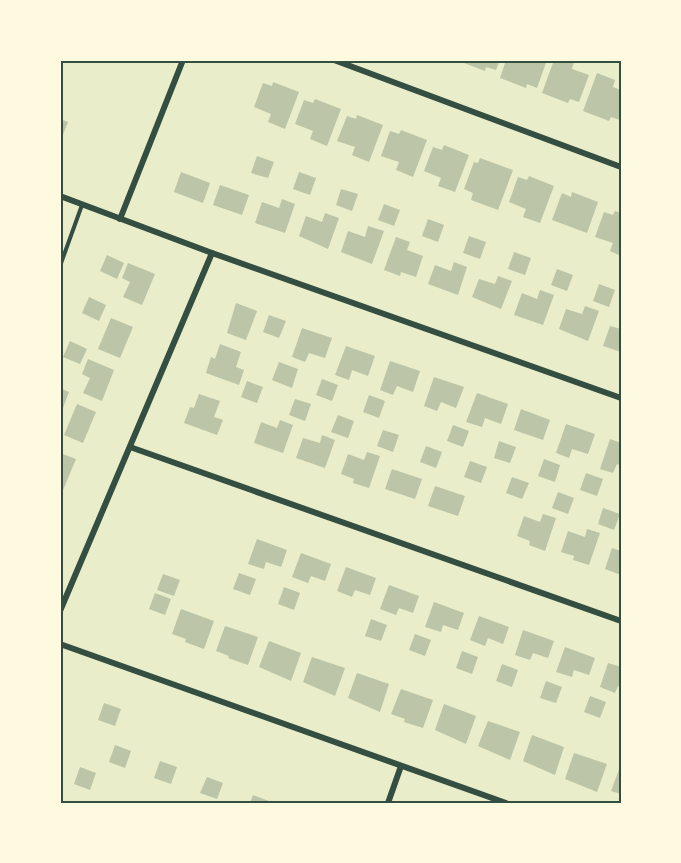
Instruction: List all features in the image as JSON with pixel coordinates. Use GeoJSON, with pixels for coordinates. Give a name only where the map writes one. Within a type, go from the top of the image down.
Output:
{"type":"FeatureCollection","features":[{"type":"Feature","properties":{"kind":"street"},"geometry":{"type":"LineString","coordinates":[[120,219],[183,60]]}},
{"type":"Feature","properties":{"kind":"street"},"geometry":{"type":"LineString","coordinates":[[334,60],[621,167]]}},
{"type":"Feature","properties":{"kind":"street"},"geometry":{"type":"LineString","coordinates":[[60,196],[212,253],[621,398]]}},
{"type":"Feature","properties":{"kind":"street"},"geometry":{"type":"LineString","coordinates":[[60,610],[212,253]]}},
{"type":"Feature","properties":{"kind":"street"},"geometry":{"type":"LineString","coordinates":[[130,447],[621,621]]}},
{"type":"Feature","properties":{"kind":"street"},"geometry":{"type":"LineString","coordinates":[[60,644],[506,803]]}},
{"type":"Feature","properties":{"kind":"street"},"geometry":{"type":"LineString","coordinates":[[388,803],[401,766]]}},
{"type":"Feature","properties":{"kind":"lane"},"geometry":{"type":"LineString","coordinates":[[60,266],[82,205]]}},
{"type":"Feature","properties":{"kind":"building"},"geometry":{"type":"Polygon","coordinates":[[[456,60],[500,60],[496,70],[486,67],[485,71],[456,60]]]}},
{"type":"Feature","properties":{"kind":"building"},"geometry":{"type":"Polygon","coordinates":[[[506,60],[547,60],[537,88],[527,84],[526,88],[500,78],[506,60]]]}},
{"type":"Feature","properties":{"kind":"building"},"geometry":{"type":"Polygon","coordinates":[[[554,60],[574,62],[572,69],[589,75],[579,102],[570,99],[568,103],[542,93],[554,60]]]}},
{"type":"Feature","properties":{"kind":"building"},"geometry":{"type":"Polygon","coordinates":[[[597,73],[615,80],[613,87],[621,90],[620,120],[611,117],[609,121],[583,111],[597,73]]]}},
{"type":"Feature","properties":{"kind":"building"},"geometry":{"type":"Polygon","coordinates":[[[273,82],[299,92],[285,129],[268,122],[271,114],[254,107],[263,83],[272,86],[273,82]]]}},
{"type":"Feature","properties":{"kind":"building"},"geometry":{"type":"Polygon","coordinates":[[[315,99],[341,109],[327,146],[310,139],[313,131],[295,124],[304,100],[313,103],[315,99]]]}},
{"type":"Feature","properties":{"kind":"building"},"geometry":{"type":"Polygon","coordinates":[[[357,115],[383,125],[369,162],[352,155],[355,147],[337,141],[347,116],[356,119],[357,115]]]}},
{"type":"Feature","properties":{"kind":"building"},"geometry":{"type":"Polygon","coordinates":[[[60,119],[68,122],[60,142],[60,119]]]}},
{"type":"Feature","properties":{"kind":"building"},"geometry":{"type":"Polygon","coordinates":[[[401,130],[427,140],[413,177],[396,170],[399,162],[381,156],[390,131],[399,134],[401,130]]]}},
{"type":"Feature","properties":{"kind":"building"},"geometry":{"type":"Polygon","coordinates":[[[444,145],[469,155],[455,192],[438,186],[441,178],[424,171],[433,147],[442,150],[444,145]]]}},
{"type":"Feature","properties":{"kind":"building"},"geometry":{"type":"Polygon","coordinates":[[[257,156],[274,162],[268,178],[251,173],[257,156]]]}},
{"type":"Feature","properties":{"kind":"building"},"geometry":{"type":"Polygon","coordinates":[[[480,158],[513,170],[498,210],[471,200],[473,193],[464,189],[474,162],[478,163],[480,158]]]}},
{"type":"Feature","properties":{"kind":"building"},"geometry":{"type":"Polygon","coordinates":[[[181,172],[210,183],[203,203],[174,192],[181,172]]]}},
{"type":"Feature","properties":{"kind":"building"},"geometry":{"type":"Polygon","coordinates":[[[299,172],[316,178],[310,195],[293,189],[299,172]]]}},
{"type":"Feature","properties":{"kind":"building"},"geometry":{"type":"Polygon","coordinates":[[[529,176],[554,186],[540,223],[523,217],[526,209],[509,202],[518,177],[527,180],[529,176]]]}},
{"type":"Feature","properties":{"kind":"building"},"geometry":{"type":"Polygon","coordinates":[[[220,185],[249,195],[242,215],[213,205],[220,185]]]}},
{"type":"Feature","properties":{"kind":"building"},"geometry":{"type":"Polygon","coordinates":[[[341,189],[358,194],[352,211],[336,205],[341,189]]]}},
{"type":"Feature","properties":{"kind":"building"},"geometry":{"type":"Polygon","coordinates":[[[572,192],[598,202],[587,233],[552,220],[562,193],[571,197],[572,192]]]}},
{"type":"Feature","properties":{"kind":"building"},"geometry":{"type":"Polygon","coordinates":[[[282,199],[295,204],[285,233],[255,223],[262,202],[279,208],[282,199]]]}},
{"type":"Feature","properties":{"kind":"building"},"geometry":{"type":"Polygon","coordinates":[[[384,204],[400,210],[394,226],[378,220],[384,204]]]}},
{"type":"Feature","properties":{"kind":"building"},"geometry":{"type":"Polygon","coordinates":[[[615,211],[621,213],[621,256],[610,251],[613,243],[595,237],[604,212],[613,215],[615,211]]]}},
{"type":"Feature","properties":{"kind":"building"},"geometry":{"type":"Polygon","coordinates":[[[325,213],[339,218],[328,249],[299,236],[306,216],[322,222],[325,213]]]}},
{"type":"Feature","properties":{"kind":"building"},"geometry":{"type":"Polygon","coordinates":[[[428,219],[444,225],[438,242],[422,236],[428,219]]]}},
{"type":"Feature","properties":{"kind":"building"},"geometry":{"type":"Polygon","coordinates":[[[368,226],[384,231],[372,264],[341,252],[348,231],[365,237],[368,226]]]}},
{"type":"Feature","properties":{"kind":"building"},"geometry":{"type":"Polygon","coordinates":[[[469,236],[486,242],[480,259],[463,253],[469,236]]]}},
{"type":"Feature","properties":{"kind":"building"},"geometry":{"type":"Polygon","coordinates":[[[396,237],[410,242],[407,250],[423,256],[416,277],[401,272],[400,276],[384,270],[396,237]]]}},
{"type":"Feature","properties":{"kind":"building"},"geometry":{"type":"Polygon","coordinates":[[[514,252],[531,258],[525,275],[508,269],[514,252]]]}},
{"type":"Feature","properties":{"kind":"building"},"geometry":{"type":"Polygon","coordinates":[[[107,255],[124,263],[117,279],[100,271],[107,255]]]}},
{"type":"Feature","properties":{"kind":"building"},"geometry":{"type":"Polygon","coordinates":[[[454,262],[467,267],[458,295],[428,284],[435,265],[451,271],[454,262]]]}},
{"type":"Feature","properties":{"kind":"building"},"geometry":{"type":"Polygon","coordinates":[[[128,263],[155,274],[142,305],[123,297],[130,282],[122,278],[128,263]]]}},
{"type":"Feature","properties":{"kind":"building"},"geometry":{"type":"Polygon","coordinates":[[[557,269],[573,275],[567,291],[551,285],[557,269]]]}},
{"type":"Feature","properties":{"kind":"building"},"geometry":{"type":"Polygon","coordinates":[[[498,276],[512,281],[501,309],[472,297],[479,279],[495,284],[498,276]]]}},
{"type":"Feature","properties":{"kind":"building"},"geometry":{"type":"Polygon","coordinates":[[[599,284],[615,290],[609,307],[593,301],[599,284]]]}},
{"type":"Feature","properties":{"kind":"building"},"geometry":{"type":"Polygon","coordinates":[[[540,290],[554,295],[543,325],[514,315],[522,293],[537,299],[540,290]]]}},
{"type":"Feature","properties":{"kind":"building"},"geometry":{"type":"Polygon","coordinates":[[[89,297],[106,305],[99,321],[82,313],[89,297]]]}},
{"type":"Feature","properties":{"kind":"building"},"geometry":{"type":"Polygon","coordinates":[[[236,303],[257,311],[246,340],[227,333],[236,303]]]}},
{"type":"Feature","properties":{"kind":"building"},"geometry":{"type":"Polygon","coordinates":[[[585,306],[599,311],[588,341],[559,329],[566,309],[582,314],[585,306]]]}},
{"type":"Feature","properties":{"kind":"building"},"geometry":{"type":"Polygon","coordinates":[[[269,315],[286,321],[279,338],[263,332],[269,315]]]}},
{"type":"Feature","properties":{"kind":"building"},"geometry":{"type":"Polygon","coordinates":[[[111,318],[133,327],[120,358],[98,349],[111,318]]]}},
{"type":"Feature","properties":{"kind":"building"},"geometry":{"type":"Polygon","coordinates":[[[610,326],[621,329],[621,352],[603,346],[610,326]]]}},
{"type":"Feature","properties":{"kind":"building"},"geometry":{"type":"Polygon","coordinates":[[[302,328],[332,338],[325,358],[309,353],[305,362],[292,357],[302,328]]]}},
{"type":"Feature","properties":{"kind":"building"},"geometry":{"type":"Polygon","coordinates":[[[70,341],[87,349],[80,364],[63,357],[70,341]]]}},
{"type":"Feature","properties":{"kind":"building"},"geometry":{"type":"Polygon","coordinates":[[[220,344],[241,352],[236,367],[244,370],[239,385],[206,373],[211,357],[215,359],[220,344]]]}},
{"type":"Feature","properties":{"kind":"building"},"geometry":{"type":"Polygon","coordinates":[[[346,346],[375,356],[368,376],[352,370],[349,380],[335,375],[346,346]]]}},
{"type":"Feature","properties":{"kind":"building"},"geometry":{"type":"Polygon","coordinates":[[[88,359],[114,370],[102,401],[83,393],[90,378],[82,374],[88,359]]]}},
{"type":"Feature","properties":{"kind":"building"},"geometry":{"type":"Polygon","coordinates":[[[390,361],[420,371],[413,392],[397,386],[393,395],[380,390],[390,361]]]}},
{"type":"Feature","properties":{"kind":"building"},"geometry":{"type":"Polygon","coordinates":[[[279,362],[298,369],[292,388],[272,380],[279,362]]]}},
{"type":"Feature","properties":{"kind":"building"},"geometry":{"type":"Polygon","coordinates":[[[434,377],[464,387],[456,408],[441,402],[437,411],[424,406],[434,377]]]}},
{"type":"Feature","properties":{"kind":"building"},"geometry":{"type":"Polygon","coordinates":[[[322,379],[338,385],[332,401],[316,395],[322,379]]]}},
{"type":"Feature","properties":{"kind":"building"},"geometry":{"type":"Polygon","coordinates":[[[247,381],[263,387],[257,403],[241,397],[247,381]]]}},
{"type":"Feature","properties":{"kind":"building"},"geometry":{"type":"Polygon","coordinates":[[[60,388],[69,392],[63,408],[60,407],[60,388]]]}},
{"type":"Feature","properties":{"kind":"building"},"geometry":{"type":"Polygon","coordinates":[[[477,393],[508,404],[501,424],[485,418],[482,427],[466,422],[477,393]]]}},
{"type":"Feature","properties":{"kind":"building"},"geometry":{"type":"Polygon","coordinates":[[[199,394],[220,401],[214,417],[223,420],[217,435],[184,423],[190,407],[194,408],[199,394]]]}},
{"type":"Feature","properties":{"kind":"building"},"geometry":{"type":"Polygon","coordinates":[[[369,395],[385,401],[379,418],[363,412],[369,395]]]}},
{"type":"Feature","properties":{"kind":"building"},"geometry":{"type":"Polygon","coordinates":[[[295,399],[311,404],[305,421],[289,415],[295,399]]]}},
{"type":"Feature","properties":{"kind":"building"},"geometry":{"type":"Polygon","coordinates":[[[77,404],[96,412],[83,443],[64,435],[77,404]]]}},
{"type":"Feature","properties":{"kind":"building"},"geometry":{"type":"Polygon","coordinates":[[[521,409],[550,420],[543,440],[514,430],[521,409]]]}},
{"type":"Feature","properties":{"kind":"building"},"geometry":{"type":"Polygon","coordinates":[[[338,415],[354,421],[348,438],[331,432],[338,415]]]}},
{"type":"Feature","properties":{"kind":"building"},"geometry":{"type":"Polygon","coordinates":[[[280,420],[293,425],[283,453],[254,443],[261,422],[277,428],[280,420]]]}},
{"type":"Feature","properties":{"kind":"building"},"geometry":{"type":"Polygon","coordinates":[[[566,424],[595,434],[588,454],[572,449],[569,458],[556,453],[566,424]]]}},
{"type":"Feature","properties":{"kind":"building"},"geometry":{"type":"Polygon","coordinates":[[[453,425],[469,431],[463,447],[447,441],[453,425]]]}},
{"type":"Feature","properties":{"kind":"building"},"geometry":{"type":"Polygon","coordinates":[[[383,430],[399,435],[393,452],[377,446],[383,430]]]}},
{"type":"Feature","properties":{"kind":"building"},"geometry":{"type":"Polygon","coordinates":[[[322,435],[335,440],[325,468],[296,458],[303,438],[320,443],[322,435]]]}},
{"type":"Feature","properties":{"kind":"building"},"geometry":{"type":"Polygon","coordinates":[[[610,439],[621,443],[621,466],[617,464],[613,473],[600,469],[610,439]]]}},
{"type":"Feature","properties":{"kind":"building"},"geometry":{"type":"Polygon","coordinates":[[[499,441],[516,447],[510,463],[494,458],[499,441]]]}},
{"type":"Feature","properties":{"kind":"building"},"geometry":{"type":"Polygon","coordinates":[[[426,446],[442,452],[436,468],[420,462],[426,446]]]}},
{"type":"Feature","properties":{"kind":"building"},"geometry":{"type":"Polygon","coordinates":[[[367,452],[380,456],[369,488],[353,483],[354,479],[341,474],[348,454],[364,460],[367,452]]]}},
{"type":"Feature","properties":{"kind":"building"},"geometry":{"type":"Polygon","coordinates":[[[60,453],[76,459],[63,490],[60,489],[60,453]]]}},
{"type":"Feature","properties":{"kind":"building"},"geometry":{"type":"Polygon","coordinates":[[[544,459],[560,465],[555,482],[538,476],[544,459]]]}},
{"type":"Feature","properties":{"kind":"building"},"geometry":{"type":"Polygon","coordinates":[[[470,461],[487,467],[481,483],[464,477],[470,461]]]}},
{"type":"Feature","properties":{"kind":"building"},"geometry":{"type":"Polygon","coordinates":[[[392,469],[422,479],[415,499],[385,489],[392,469]]]}},
{"type":"Feature","properties":{"kind":"building"},"geometry":{"type":"Polygon","coordinates":[[[586,473],[603,479],[597,496],[580,490],[586,473]]]}},
{"type":"Feature","properties":{"kind":"building"},"geometry":{"type":"Polygon","coordinates":[[[512,477],[529,483],[522,499],[506,493],[512,477]]]}},
{"type":"Feature","properties":{"kind":"building"},"geometry":{"type":"Polygon","coordinates":[[[435,486],[465,496],[458,516],[428,506],[435,486]]]}},
{"type":"Feature","properties":{"kind":"building"},"geometry":{"type":"Polygon","coordinates":[[[558,492],[574,498],[568,514],[552,508],[558,492]]]}},
{"type":"Feature","properties":{"kind":"building"},"geometry":{"type":"Polygon","coordinates":[[[603,508],[620,514],[614,530],[598,524],[603,508]]]}},
{"type":"Feature","properties":{"kind":"building"},"geometry":{"type":"Polygon","coordinates":[[[543,514],[556,518],[545,551],[529,545],[530,541],[517,536],[524,516],[540,522],[543,514]]]}},
{"type":"Feature","properties":{"kind":"building"},"geometry":{"type":"Polygon","coordinates":[[[587,529],[600,533],[589,565],[573,560],[574,556],[561,552],[568,531],[585,537],[587,529]]]}},
{"type":"Feature","properties":{"kind":"building"},"geometry":{"type":"Polygon","coordinates":[[[257,539],[287,550],[281,567],[266,562],[264,569],[248,564],[257,539]]]}},
{"type":"Feature","properties":{"kind":"building"},"geometry":{"type":"Polygon","coordinates":[[[612,548],[621,551],[621,575],[605,569],[612,548]]]}},
{"type":"Feature","properties":{"kind":"building"},"geometry":{"type":"Polygon","coordinates":[[[301,553],[331,564],[325,581],[311,576],[308,583],[292,577],[301,553]]]}},
{"type":"Feature","properties":{"kind":"building"},"geometry":{"type":"Polygon","coordinates":[[[346,567],[376,578],[370,595],[355,590],[352,597],[337,591],[346,567]]]}},
{"type":"Feature","properties":{"kind":"building"},"geometry":{"type":"Polygon","coordinates":[[[239,573],[256,579],[250,595],[233,589],[239,573]]]}},
{"type":"Feature","properties":{"kind":"building"},"geometry":{"type":"Polygon","coordinates":[[[163,574],[180,580],[174,596],[157,590],[163,574]]]}},
{"type":"Feature","properties":{"kind":"building"},"geometry":{"type":"Polygon","coordinates":[[[389,585],[419,596],[413,613],[399,608],[396,615],[380,609],[389,585]]]}},
{"type":"Feature","properties":{"kind":"building"},"geometry":{"type":"Polygon","coordinates":[[[284,587],[300,593],[294,610],[278,604],[284,587]]]}},
{"type":"Feature","properties":{"kind":"building"},"geometry":{"type":"Polygon","coordinates":[[[155,593],[171,599],[165,615],[149,609],[155,593]]]}},
{"type":"Feature","properties":{"kind":"building"},"geometry":{"type":"Polygon","coordinates":[[[434,602],[464,613],[458,630],[443,625],[441,632],[425,627],[434,602]]]}},
{"type":"Feature","properties":{"kind":"building"},"geometry":{"type":"Polygon","coordinates":[[[181,609],[214,621],[204,649],[172,634],[181,609]]]}},
{"type":"Feature","properties":{"kind":"building"},"geometry":{"type":"Polygon","coordinates":[[[479,616],[509,627],[503,644],[488,638],[485,646],[470,640],[479,616]]]}},
{"type":"Feature","properties":{"kind":"building"},"geometry":{"type":"Polygon","coordinates":[[[371,619],[387,625],[381,641],[365,636],[371,619]]]}},
{"type":"Feature","properties":{"kind":"building"},"geometry":{"type":"Polygon","coordinates":[[[225,626],[258,637],[248,665],[216,651],[225,626]]]}},
{"type":"Feature","properties":{"kind":"building"},"geometry":{"type":"Polygon","coordinates":[[[523,630],[554,641],[548,658],[533,653],[530,660],[515,655],[523,630]]]}},
{"type":"Feature","properties":{"kind":"building"},"geometry":{"type":"Polygon","coordinates":[[[415,634],[431,640],[425,656],[409,650],[415,634]]]}},
{"type":"Feature","properties":{"kind":"building"},"geometry":{"type":"Polygon","coordinates":[[[269,641],[301,653],[291,681],[259,667],[269,641]]]}},
{"type":"Feature","properties":{"kind":"building"},"geometry":{"type":"Polygon","coordinates":[[[565,647],[595,658],[589,675],[574,670],[572,677],[556,672],[565,647]]]}},
{"type":"Feature","properties":{"kind":"building"},"geometry":{"type":"Polygon","coordinates":[[[462,651],[478,657],[472,674],[456,668],[462,651]]]}},
{"type":"Feature","properties":{"kind":"building"},"geometry":{"type":"Polygon","coordinates":[[[312,657],[345,668],[335,696],[303,682],[312,657]]]}},
{"type":"Feature","properties":{"kind":"building"},"geometry":{"type":"Polygon","coordinates":[[[608,663],[621,667],[621,687],[618,686],[615,693],[600,687],[608,663]]]}},
{"type":"Feature","properties":{"kind":"building"},"geometry":{"type":"Polygon","coordinates":[[[502,664],[518,670],[512,687],[496,681],[502,664]]]}},
{"type":"Feature","properties":{"kind":"building"},"geometry":{"type":"Polygon","coordinates":[[[357,673],[389,684],[380,712],[348,698],[357,673]]]}},
{"type":"Feature","properties":{"kind":"building"},"geometry":{"type":"Polygon","coordinates":[[[546,681],[562,687],[556,703],[540,698],[546,681]]]}},
{"type":"Feature","properties":{"kind":"building"},"geometry":{"type":"Polygon","coordinates":[[[401,689],[433,700],[423,728],[404,722],[405,719],[391,714],[401,689]]]}},
{"type":"Feature","properties":{"kind":"building"},"geometry":{"type":"Polygon","coordinates":[[[590,696],[606,702],[600,718],[584,712],[590,696]]]}},
{"type":"Feature","properties":{"kind":"building"},"geometry":{"type":"Polygon","coordinates":[[[104,703],[121,709],[115,726],[98,720],[104,703]]]}},
{"type":"Feature","properties":{"kind":"building"},"geometry":{"type":"Polygon","coordinates":[[[444,704],[476,716],[466,744],[435,730],[444,704]]]}},
{"type":"Feature","properties":{"kind":"building"},"geometry":{"type":"Polygon","coordinates":[[[488,721],[520,732],[510,760],[478,746],[488,721]]]}},
{"type":"Feature","properties":{"kind":"building"},"geometry":{"type":"Polygon","coordinates":[[[532,735],[564,747],[555,775],[523,761],[532,735]]]}},
{"type":"Feature","properties":{"kind":"building"},"geometry":{"type":"Polygon","coordinates":[[[115,745],[131,751],[125,768],[109,762],[115,745]]]}},
{"type":"Feature","properties":{"kind":"building"},"geometry":{"type":"Polygon","coordinates":[[[574,753],[607,764],[597,792],[565,779],[574,753]]]}},
{"type":"Feature","properties":{"kind":"building"},"geometry":{"type":"Polygon","coordinates":[[[160,761],[177,767],[171,784],[154,778],[160,761]]]}},
{"type":"Feature","properties":{"kind":"building"},"geometry":{"type":"Polygon","coordinates":[[[621,764],[621,794],[611,791],[621,764]]]}},
{"type":"Feature","properties":{"kind":"building"},"geometry":{"type":"Polygon","coordinates":[[[80,767],[96,773],[90,790],[74,784],[80,767]]]}},
{"type":"Feature","properties":{"kind":"building"},"geometry":{"type":"Polygon","coordinates":[[[207,777],[223,783],[217,799],[200,793],[207,777]]]}},
{"type":"Feature","properties":{"kind":"building"},"geometry":{"type":"Polygon","coordinates":[[[253,795],[269,801],[268,803],[250,803],[253,795]]]}}]}
